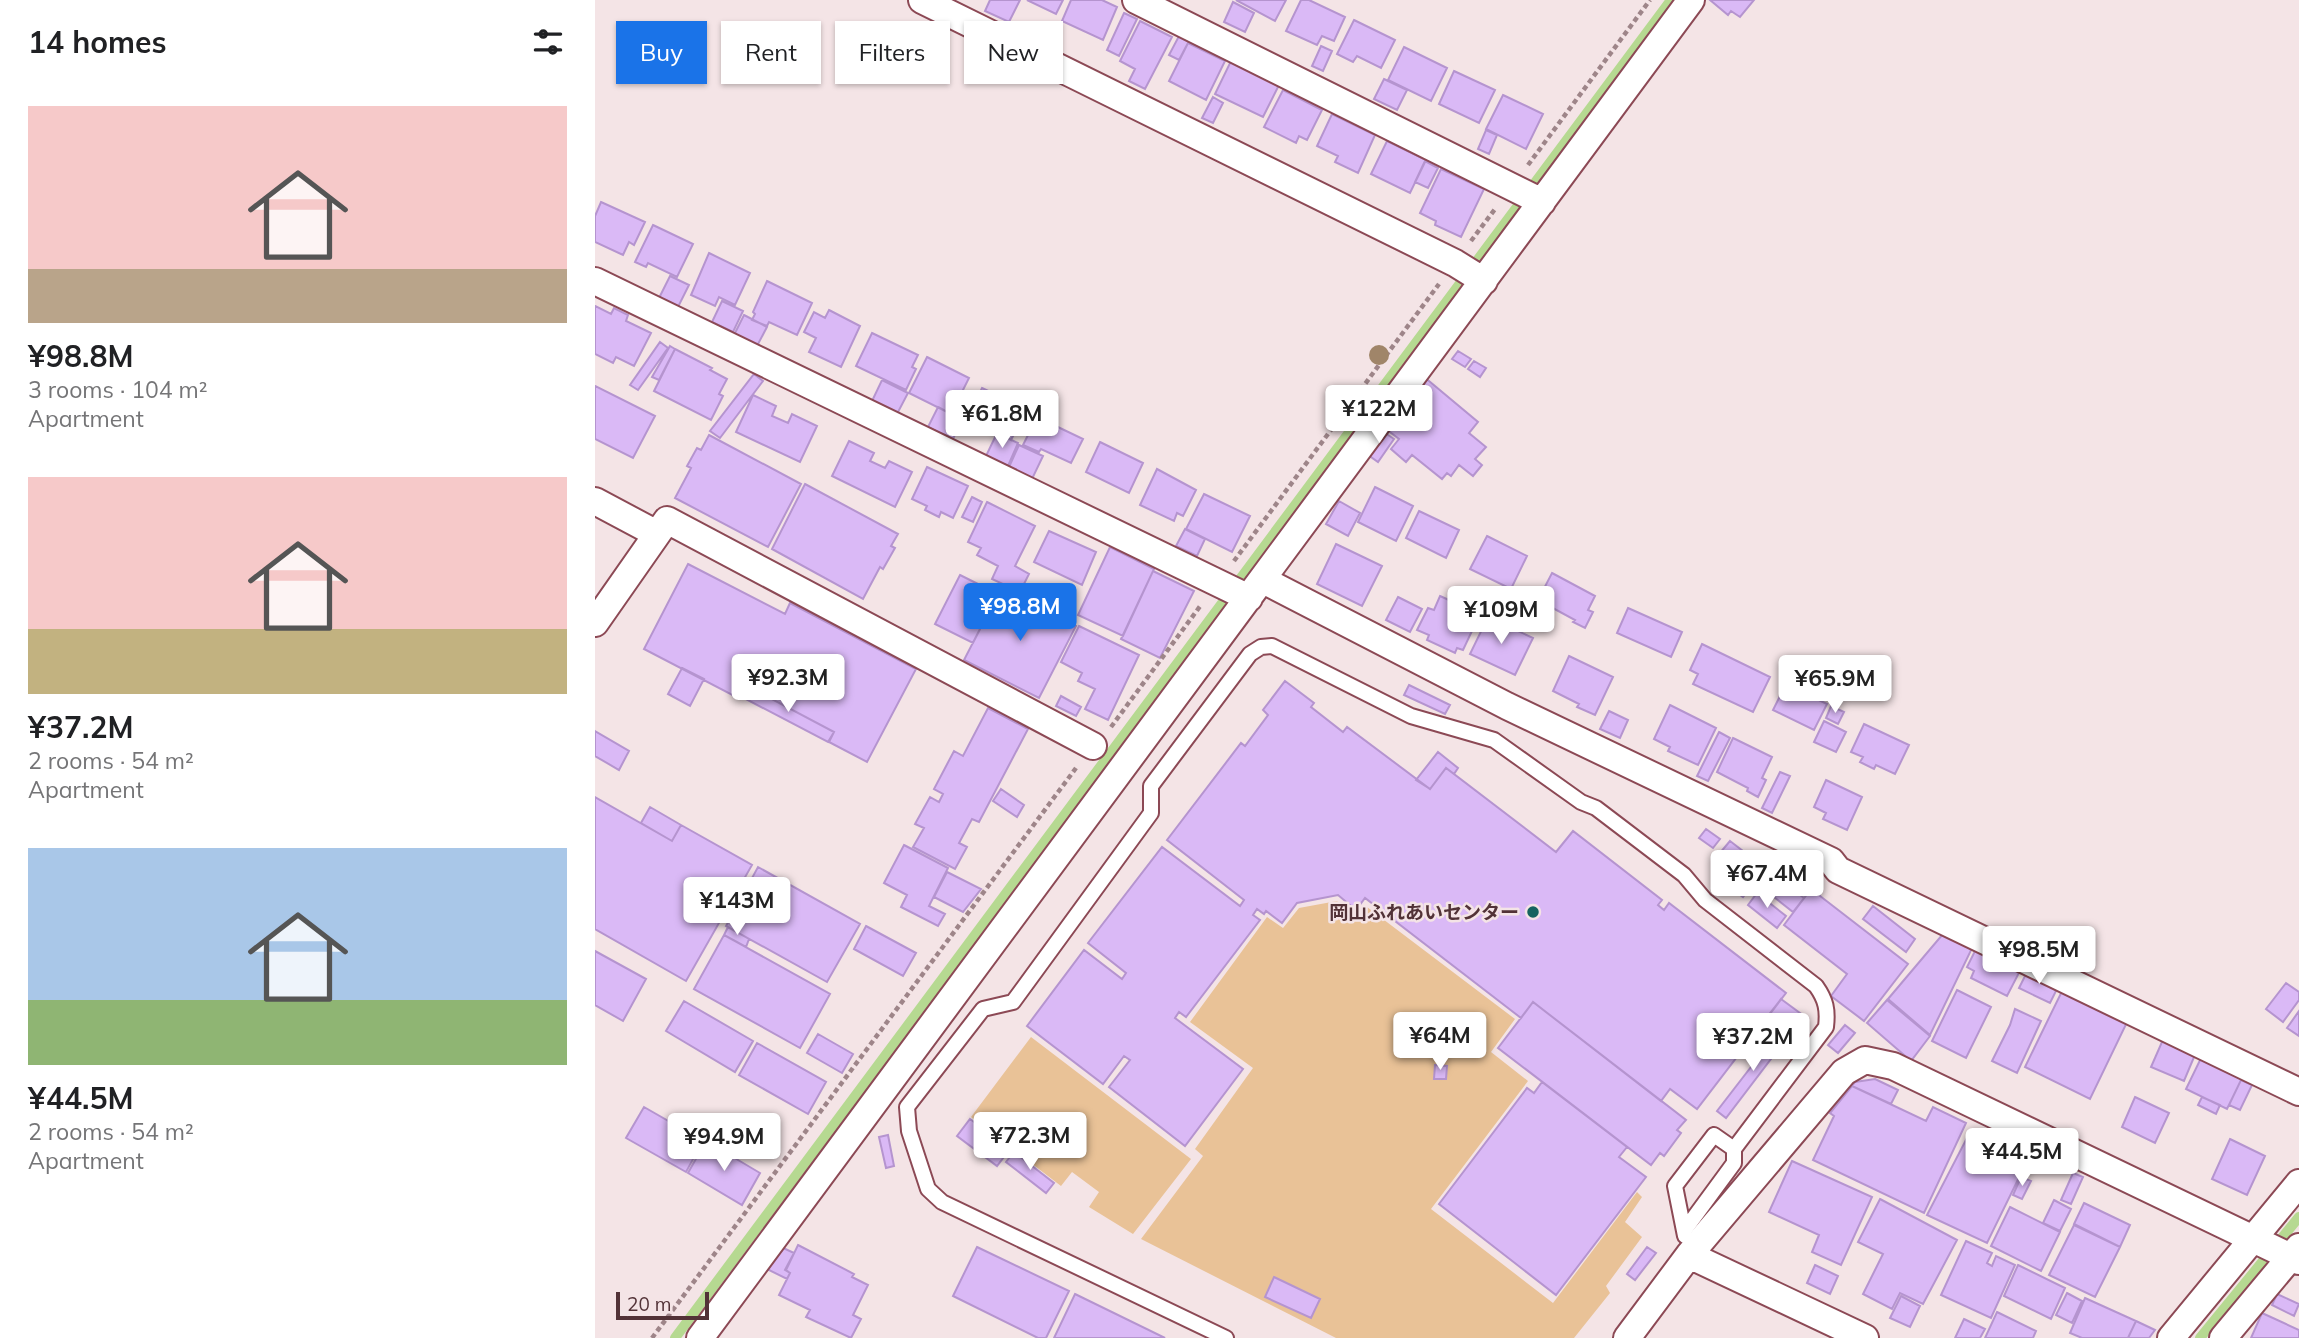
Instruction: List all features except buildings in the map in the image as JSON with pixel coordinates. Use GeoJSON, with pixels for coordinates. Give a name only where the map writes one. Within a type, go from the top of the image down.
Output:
{"type":"FeatureCollection","features":[{"type":"Feature","properties":{"kind":"street"},"geometry":{"type":"LineString","coordinates":[[922,0],[1469,272]]}},
{"type":"Feature","properties":{"kind":"street"},"geometry":{"type":"LineString","coordinates":[[1136,0],[1527,194]]}},
{"type":"Feature","properties":{"kind":"street"},"geometry":{"type":"LineString","coordinates":[[700,1338],[1469,272],[1527,194],[1691,0]]}},
{"type":"Feature","properties":{"kind":"street"},"geometry":{"type":"LineString","coordinates":[[595,281],[1239,588],[1507,706],[1831,861],[1838,870],[2299,1091]]}},
{"type":"Feature","properties":{"kind":"street"},"geometry":{"type":"LineString","coordinates":[[595,501],[657,534]]}},
{"type":"Feature","properties":{"kind":"street"},"geometry":{"type":"LineString","coordinates":[[595,623],[667,520],[1093,746]]}},
{"type":"Feature","properties":{"kind":"street"},"geometry":{"type":"LineString","coordinates":[[1627,1338],[1687,1243],[1844,1072],[1865,1060],[1893,1066],[2281,1250]]}},
{"type":"Feature","properties":{"kind":"street"},"geometry":{"type":"LineString","coordinates":[[2223,1338],[2281,1250],[2299,1183]]}},
{"type":"Feature","properties":{"kind":"street"},"geometry":{"type":"LineString","coordinates":[[1687,1243],[1865,1338]]}},
{"type":"Feature","properties":{"kind":"street"},"geometry":{"type":"LineString","coordinates":[[2171,1338],[2281,1250]]}},
{"type":"Feature","properties":{"kind":"lane"},"geometry":{"type":"LineString","coordinates":[[1226,1338],[942,1202],[928,1189],[909,1130],[907,1107],[983,1009],[1013,1002],[1151,813],[1151,786],[1250,654],[1261,647],[1272,646],[1411,716],[1494,740],[1581,802],[1596,808],[1684,875],[1705,900],[1816,986],[1824,997],[1828,1010],[1826,1027],[1734,1149],[1734,1163],[1687,1243]]}},
{"type":"Feature","properties":{"kind":"lane"},"geometry":{"type":"LineString","coordinates":[[1687,1243],[1675,1186],[1714,1135],[1734,1149]]}},
{"type":"Feature","properties":{"kind":"path"},"geometry":{"type":"LineString","coordinates":[[652,1338],[1093,746],[1100,742],[1239,588],[1527,194],[1650,0]]}},
{"type":"Feature","properties":{"kind":"shaded area"},"geometry":{"type":"Polygon","coordinates":[[[1337,901],[1359,917],[1367,907],[1515,1019],[1491,1052],[1528,1081],[1431,1209],[1553,1303],[1637,1192],[1642,1197],[1625,1222],[1642,1237],[1606,1286],[1610,1293],[1574,1338],[1336,1338],[1141,1239],[1203,1156],[1195,1149],[1253,1068],[1190,1022],[1267,917],[1283,928],[1299,908],[1337,901]]]}},
{"type":"Feature","properties":{"kind":"shaded area"},"geometry":{"type":"Polygon","coordinates":[[[1031,1037],[1191,1159],[1133,1234],[1089,1207],[1099,1192],[1072,1172],[1061,1186],[971,1117],[1031,1037]]]}},
{"type":"Feature","properties":{"kind":"waterway"},"geometry":{"type":"LineString","coordinates":[[675,1338],[1671,0]]}},
{"type":"Feature","properties":{"kind":"waterway"},"geometry":{"type":"LineString","coordinates":[[2200,1338],[2299,1217]]}},
{"type":"Feature","properties":{"kind":"place","name":"岡山ふれあいセンター"},"geometry":{"type":"Point","coordinates":[1533,912]}}]}
